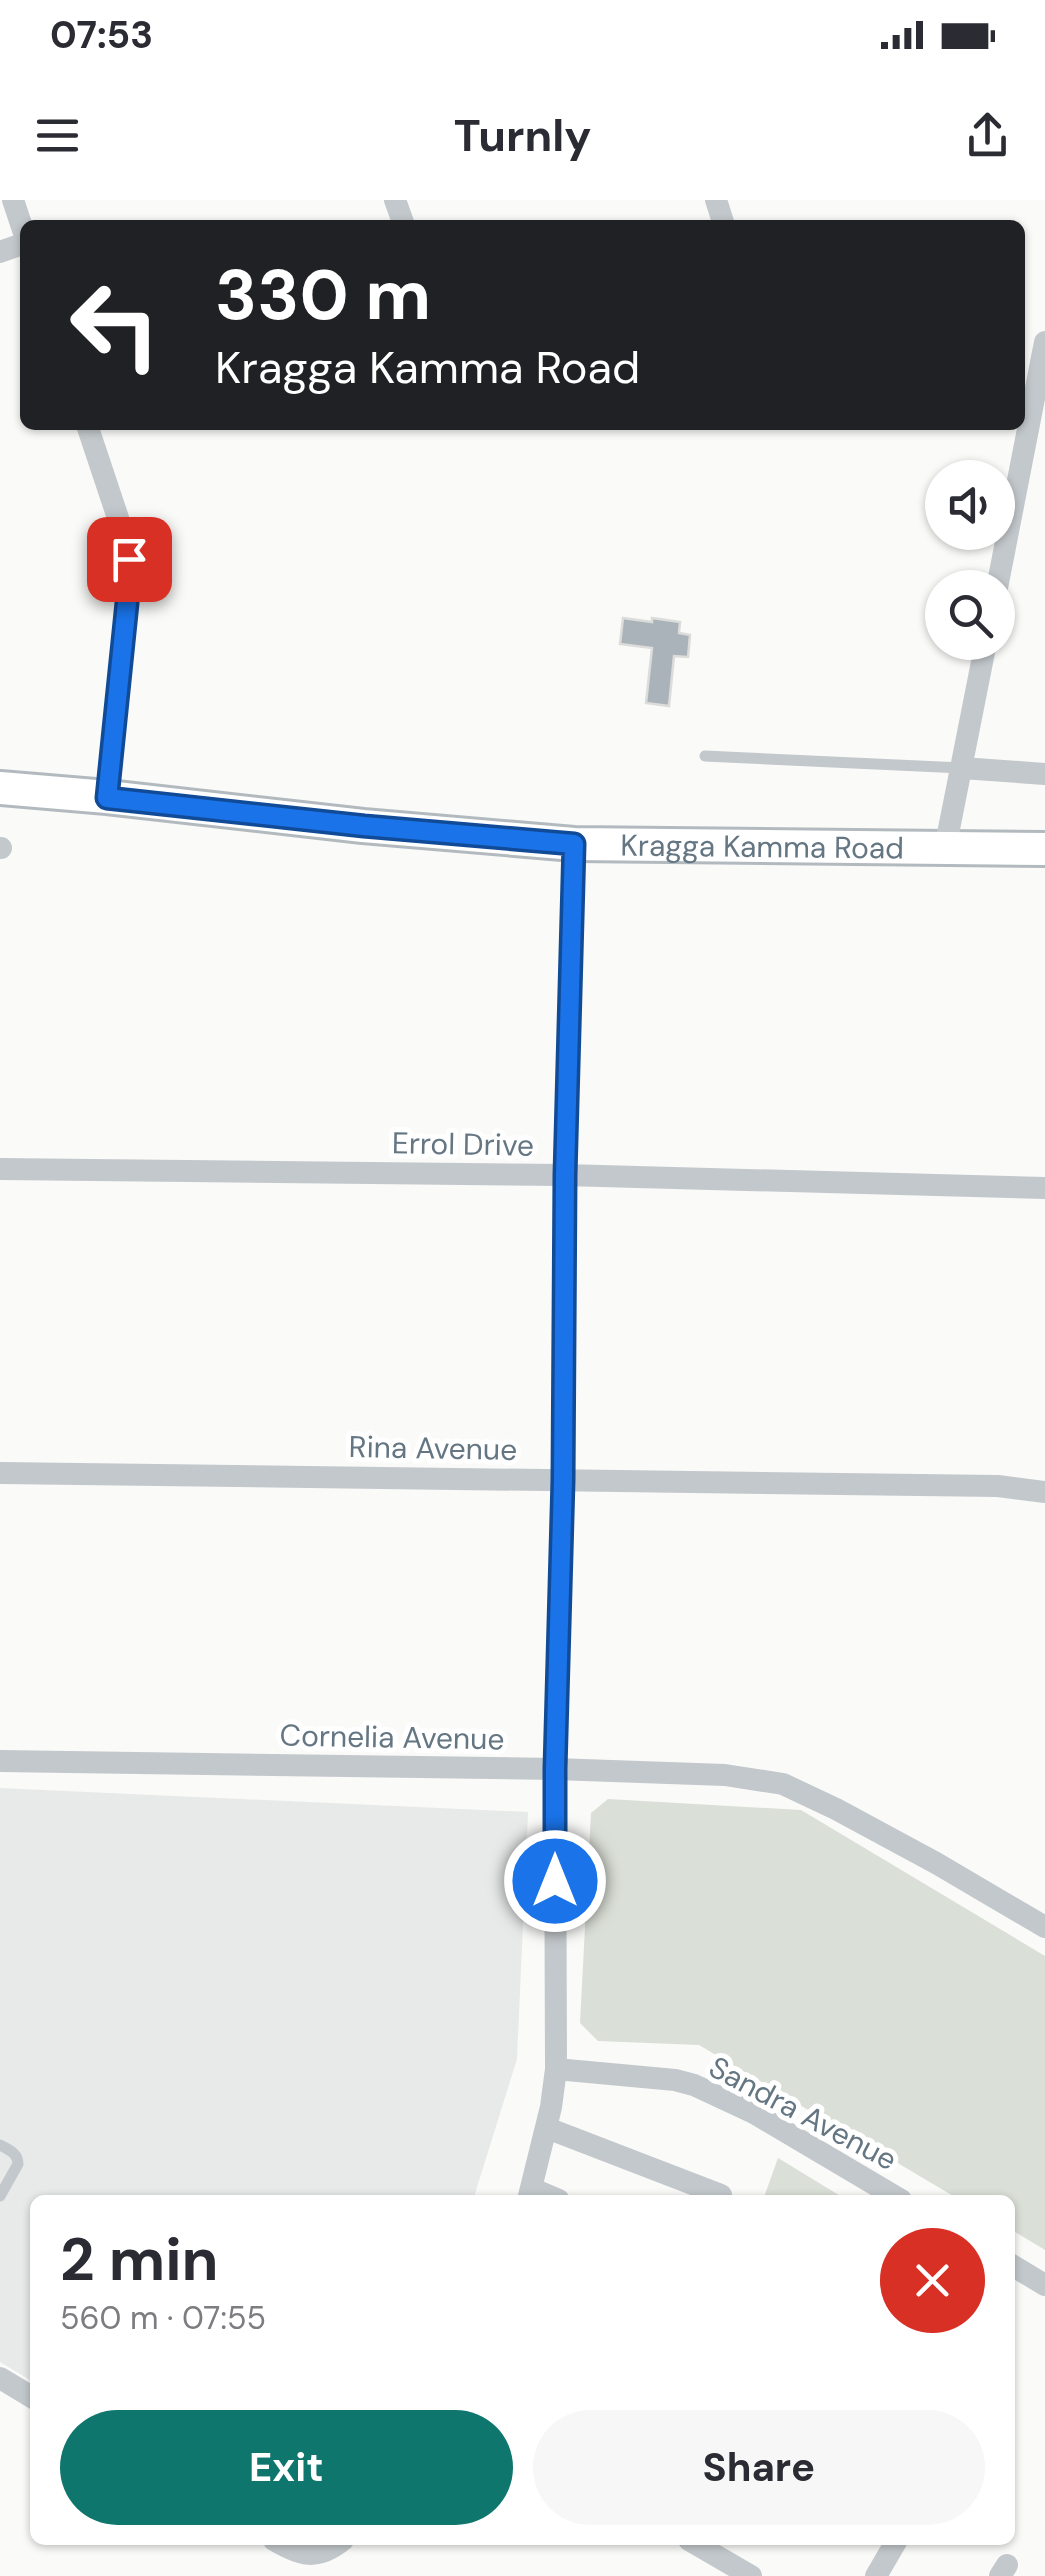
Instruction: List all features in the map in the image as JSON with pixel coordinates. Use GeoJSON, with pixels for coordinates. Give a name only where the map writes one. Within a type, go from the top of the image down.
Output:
{"type":"FeatureCollection","features":[{"type":"Feature","properties":{"kind":"main road","name":"Kragga Kamma Road"},"geometry":{"type":"LineString","coordinates":[[0,788],[574,844],[1045,849]]}},
{"type":"Feature","properties":{"kind":"street"},"geometry":{"type":"LineString","coordinates":[[12,200],[20,225]]}},
{"type":"Feature","properties":{"kind":"street"},"geometry":{"type":"LineString","coordinates":[[1000,570],[1045,342]]}},
{"type":"Feature","properties":{"kind":"street"},"geometry":{"type":"LineString","coordinates":[[89,430],[129,559],[107,798]]}},
{"type":"Feature","properties":{"kind":"street"},"geometry":{"type":"LineString","coordinates":[[946,849],[983,660]]}},
{"type":"Feature","properties":{"kind":"street"},"geometry":{"type":"LineString","coordinates":[[962,768],[1045,774]]}},
{"type":"Feature","properties":{"kind":"street"},"geometry":{"type":"LineString","coordinates":[[530,2194],[547,2128],[556,2068],[555,1769],[574,844]]}},
{"type":"Feature","properties":{"kind":"street","name":"Errol Drive"},"geometry":{"type":"LineString","coordinates":[[0,1169],[565,1175],[1045,1188]]}},
{"type":"Feature","properties":{"kind":"street","name":"Rina Avenue"},"geometry":{"type":"LineString","coordinates":[[0,1473],[998,1486],[1045,1492]]}},
{"type":"Feature","properties":{"kind":"street","name":"Cornelia Avenue"},"geometry":{"type":"LineString","coordinates":[[0,1762],[555,1769],[725,1775],[783,1784],[920,1854],[1045,1928]]}},
{"type":"Feature","properties":{"kind":"street","name":"Sandra Avenue"},"geometry":{"type":"LineString","coordinates":[[556,2068],[694,2085],[754,2113],[893,2195]]}},
{"type":"Feature","properties":{"kind":"street"},"geometry":{"type":"LineString","coordinates":[[547,2128],[720,2195]]}},
{"type":"Feature","properties":{"kind":"street"},"geometry":{"type":"LineString","coordinates":[[1015,2273],[1045,2285]]}},
{"type":"Feature","properties":{"kind":"street"},"geometry":{"type":"LineString","coordinates":[[0,2378],[30,2395]]}},
{"type":"Feature","properties":{"kind":"street"},"geometry":{"type":"LineString","coordinates":[[282,2545],[314,2555],[337,2545]]}},
{"type":"Feature","properties":{"kind":"street"},"geometry":{"type":"LineString","coordinates":[[694,2545],[716,2567],[751,2576]]}},
{"type":"Feature","properties":{"kind":"street"},"geometry":{"type":"LineString","coordinates":[[876,2576],[894,2545]]}},
{"type":"Feature","properties":{"kind":"lane"},"geometry":{"type":"LineString","coordinates":[[705,756],[962,768]]}},
{"type":"Feature","properties":{"kind":"lane"},"geometry":{"type":"LineString","coordinates":[[0,2145],[18,2158],[0,2196]]}},
{"type":"Feature","properties":{"kind":"shaded area"},"geometry":{"type":"Polygon","coordinates":[[[0,1788],[528,1812],[517,2059],[475,2195],[30,2195],[30,2380],[0,2362],[0,1788]]]}},
{"type":"Feature","properties":{"kind":"shaded area"},"geometry":{"type":"Polygon","coordinates":[[[608,1799],[801,1810],[1045,1956],[1045,2250],[1015,2232],[1015,2195],[952,2195],[699,2045],[598,2041],[580,2023],[591,1813],[608,1799]]]}},
{"type":"Feature","properties":{"kind":"shaded area"},"geometry":{"type":"Polygon","coordinates":[[[778,2158],[839,2195],[765,2195],[778,2158]]]}},
{"type":"Feature","properties":{"kind":"building"},"geometry":{"type":"Polygon","coordinates":[[[623,618],[680,622],[679,633],[690,635],[688,657],[674,656],[669,706],[646,703],[652,648],[620,644],[623,618]]]}},
{"type":"Feature","properties":{"kind":"route"},"geometry":{"type":"LineString","coordinates":[[129,559],[107,798],[574,844],[555,1881]]}}]}
